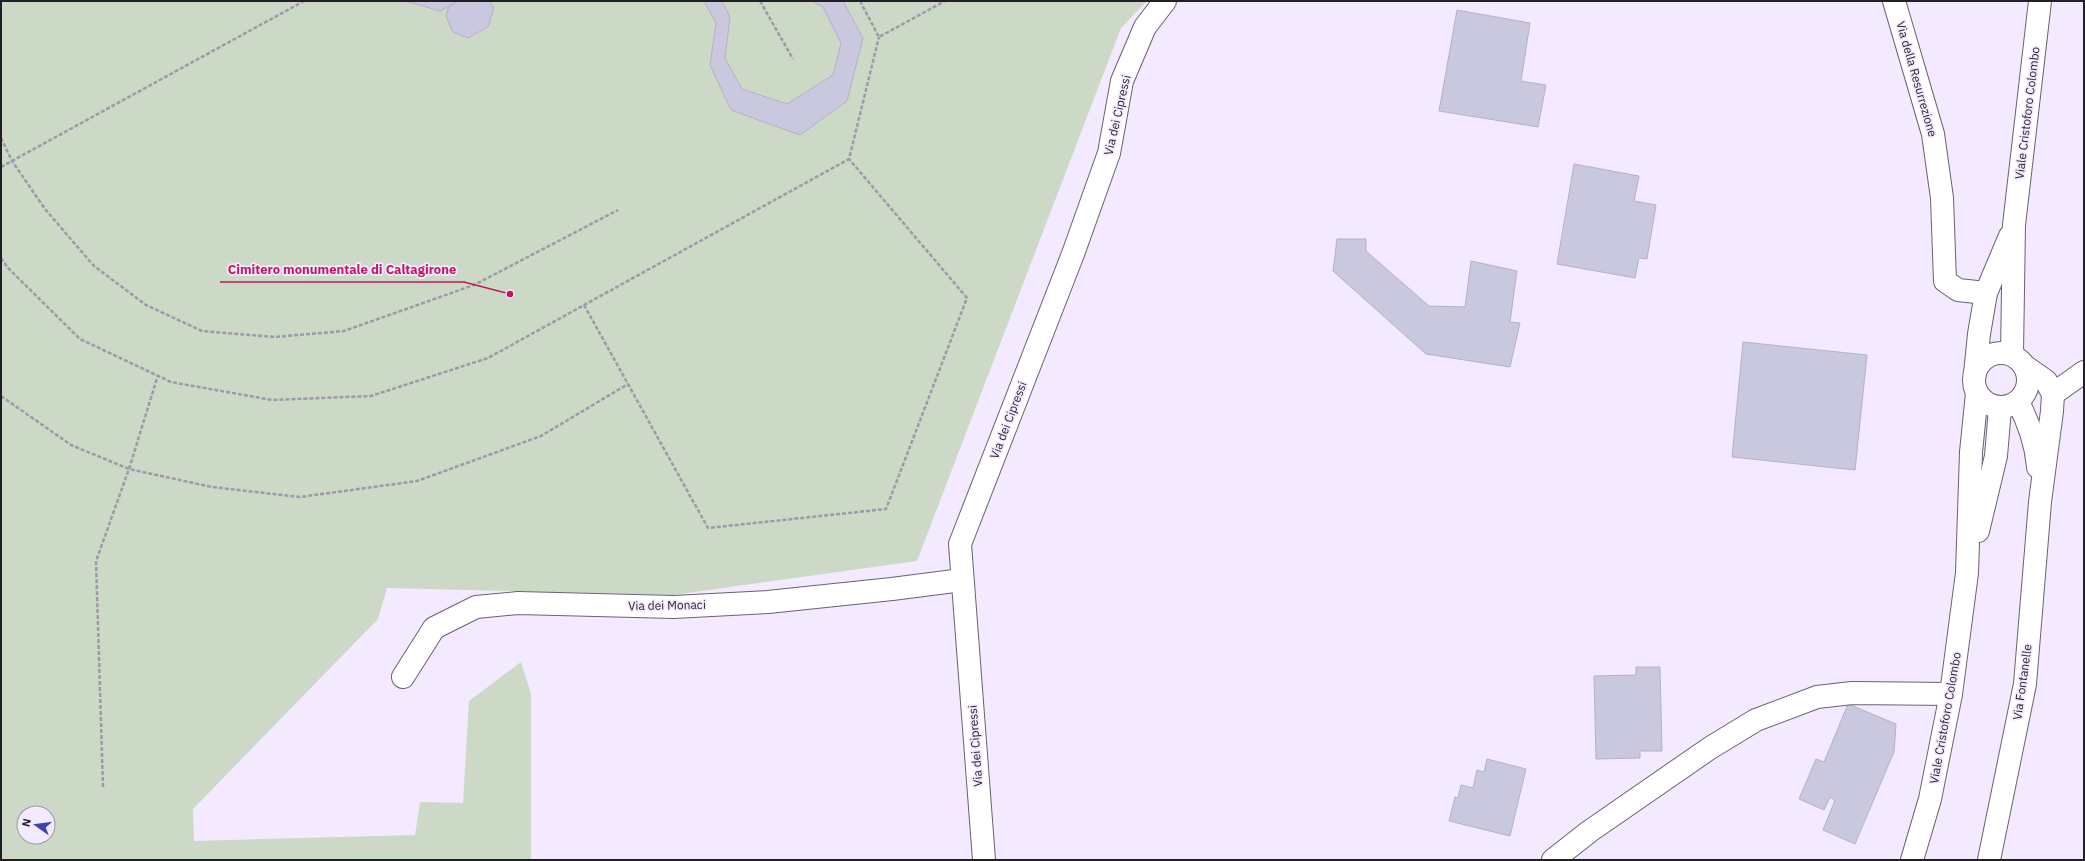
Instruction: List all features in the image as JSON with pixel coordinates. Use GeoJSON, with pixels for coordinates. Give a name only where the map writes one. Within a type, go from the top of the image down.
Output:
{"type":"FeatureCollection","features":[{"type":"Feature","properties":{"kind":"street","name":"Via dei Cipressi"},"geometry":{"type":"LineString","coordinates":[[984,860],[960,544],[1073,254],[1109,153],[1122,81],[1146,27],[1165,1]]}},
{"type":"Feature","properties":{"kind":"street","name":"Via della Resurrezione"},"geometry":{"type":"LineString","coordinates":[[1894,1],[1933,134],[1942,198],[1945,281],[1958,290],[1986,293]]}},
{"type":"Feature","properties":{"kind":"street","name":"Viale Cristoforo Colombo"},"geometry":{"type":"LineString","coordinates":[[2014,225],[2040,1]]}},
{"type":"Feature","properties":{"kind":"street"},"geometry":{"type":"LineString","coordinates":[[1967,573],[1971,452],[1979,334],[1986,293],[2014,225]]}},
{"type":"Feature","properties":{"kind":"street"},"geometry":{"type":"LineString","coordinates":[[2014,225],[2019,361],[2028,386],[2025,394],[2009,405],[1991,406],[1983,401],[1976,384],[1978,365],[1984,358],[1993,354],[2003,353],[2019,361],[2046,381],[2053,394],[2040,502]]}},
{"type":"Feature","properties":{"kind":"street"},"geometry":{"type":"LineString","coordinates":[[2053,394],[2084,372]]}},
{"type":"Feature","properties":{"kind":"street"},"geometry":{"type":"LineString","coordinates":[[2009,405],[2027,419],[2036,449],[2040,502]]}},
{"type":"Feature","properties":{"kind":"street"},"geometry":{"type":"LineString","coordinates":[[1967,573],[2009,405]]}},
{"type":"Feature","properties":{"kind":"street","name":"Via Fontanelle"},"geometry":{"type":"LineString","coordinates":[[1990,860],[2025,684],[2040,502]]}},
{"type":"Feature","properties":{"kind":"street","name":"Viale Cristoforo Colombo"},"geometry":{"type":"LineString","coordinates":[[1912,860],[1930,799],[1951,694],[1967,573]]}},
{"type":"Feature","properties":{"kind":"street","name":"Via dei Monaci"},"geometry":{"type":"LineString","coordinates":[[403,677],[434,628],[476,607],[518,603],[674,607],[768,602],[962,580]]}},
{"type":"Feature","properties":{"kind":"street"},"geometry":{"type":"LineString","coordinates":[[1553,860],[1590,831],[1710,748],[1756,720],[1817,697],[1852,693],[1951,694]]}},
{"type":"Feature","properties":{"kind":"path"},"geometry":{"type":"LineString","coordinates":[[1,167],[304,1]]}},
{"type":"Feature","properties":{"kind":"path"},"geometry":{"type":"LineString","coordinates":[[760,1],[793,58]]}},
{"type":"Feature","properties":{"kind":"path"},"geometry":{"type":"LineString","coordinates":[[1,258],[8,268],[80,339],[171,382],[272,400],[371,396],[488,358],[849,159],[879,37],[860,1]]}},
{"type":"Feature","properties":{"kind":"path"},"geometry":{"type":"LineString","coordinates":[[879,37],[945,1]]}},
{"type":"Feature","properties":{"kind":"path"},"geometry":{"type":"LineString","coordinates":[[1,138],[12,161],[45,208],[94,266],[146,304],[202,331],[275,337],[344,331],[474,285],[618,210]]}},
{"type":"Feature","properties":{"kind":"path"},"geometry":{"type":"LineString","coordinates":[[584,305],[708,528],[886,509],[967,298],[849,159]]}},
{"type":"Feature","properties":{"kind":"path"},"geometry":{"type":"LineString","coordinates":[[103,787],[96,561],[129,469],[158,375]]}},
{"type":"Feature","properties":{"kind":"path"},"geometry":{"type":"LineString","coordinates":[[1,396],[71,445],[129,469],[212,487],[300,497],[417,481],[541,436],[628,384]]}},
{"type":"Feature","properties":{"kind":"green space"},"geometry":{"type":"Polygon","coordinates":[[[1,1],[1147,1],[1121,28],[917,561],[673,595],[387,588],[378,619],[193,809],[194,841],[415,835],[420,802],[463,803],[469,701],[521,662],[531,694],[531,860],[1,860],[1,1]]]}},
{"type":"Feature","properties":{"kind":"building"},"geometry":{"type":"Polygon","coordinates":[[[406,1],[459,1],[440,11],[406,1]]]}},
{"type":"Feature","properties":{"kind":"building"},"geometry":{"type":"Polygon","coordinates":[[[459,1],[489,1],[494,7],[488,27],[468,38],[453,32],[446,16],[449,6],[459,1]]]}},
{"type":"Feature","properties":{"kind":"building"},"geometry":{"type":"Polygon","coordinates":[[[704,1],[722,1],[730,17],[725,58],[742,89],[787,104],[833,75],[841,43],[823,7],[811,1],[843,1],[863,38],[847,101],[800,135],[731,110],[710,65],[716,23],[704,1]]]}},
{"type":"Feature","properties":{"kind":"building"},"geometry":{"type":"Polygon","coordinates":[[[1457,10],[1530,23],[1521,81],[1546,85],[1538,127],[1439,111],[1457,10]]]}},
{"type":"Feature","properties":{"kind":"building"},"geometry":{"type":"Polygon","coordinates":[[[1574,164],[1639,176],[1634,201],[1656,205],[1647,259],[1639,258],[1635,278],[1557,264],[1574,164]]]}},
{"type":"Feature","properties":{"kind":"building"},"geometry":{"type":"Polygon","coordinates":[[[1337,239],[1366,239],[1366,251],[1429,306],[1465,307],[1471,261],[1517,271],[1510,322],[1520,323],[1510,367],[1426,354],[1333,271],[1337,239]]]}},
{"type":"Feature","properties":{"kind":"building"},"geometry":{"type":"Polygon","coordinates":[[[1743,342],[1867,355],[1855,470],[1732,457],[1743,342]]]}},
{"type":"Feature","properties":{"kind":"building"},"geometry":{"type":"Polygon","coordinates":[[[1636,667],[1660,667],[1662,751],[1640,751],[1640,758],[1596,759],[1594,676],[1636,675],[1636,667]]]}},
{"type":"Feature","properties":{"kind":"building"},"geometry":{"type":"Polygon","coordinates":[[[1848,704],[1896,724],[1894,752],[1855,844],[1823,830],[1835,800],[1830,797],[1824,810],[1799,799],[1816,759],[1824,762],[1848,704]]]}},
{"type":"Feature","properties":{"kind":"building"},"geometry":{"type":"Polygon","coordinates":[[[1487,759],[1526,769],[1510,836],[1449,821],[1455,797],[1458,798],[1461,785],[1473,788],[1477,770],[1484,772],[1487,759]]]}},
{"type":"Feature","properties":{"kind":"place","name":"Cimitero monumentale di Caltagirone"},"geometry":{"type":"Point","coordinates":[510,294]}}]}
